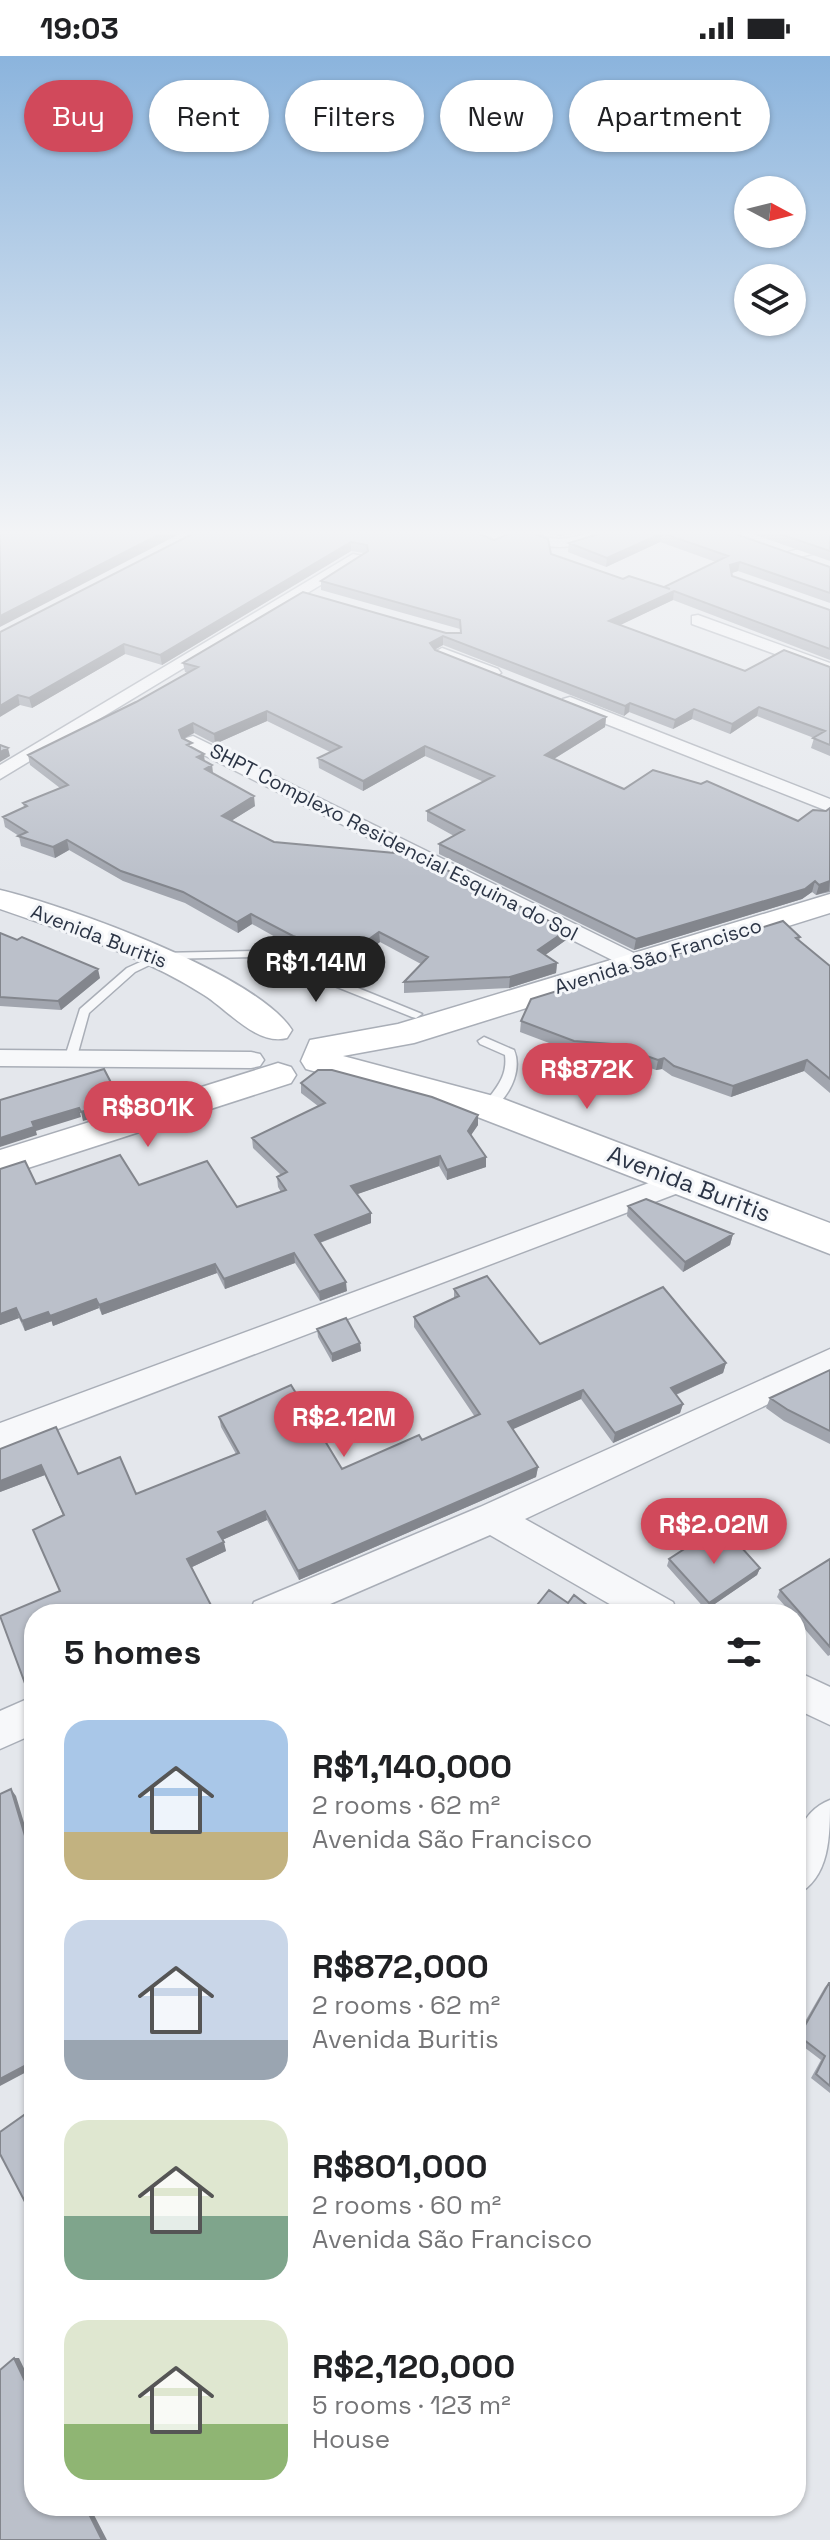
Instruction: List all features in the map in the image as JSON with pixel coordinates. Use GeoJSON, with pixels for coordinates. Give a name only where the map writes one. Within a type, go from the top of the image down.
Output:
{"type":"FeatureCollection","features":[{"type":"Feature","properties":{"kind":"street"},"geometry":{"type":"LineString","coordinates":[[0,773],[211,646]]}},
{"type":"Feature","properties":{"kind":"street"},"geometry":{"type":"LineString","coordinates":[[768,646],[830,669]]}},
{"type":"Feature","properties":{"kind":"street"},"geometry":{"type":"LineString","coordinates":[[442,653],[514,681]]}},
{"type":"Feature","properties":{"kind":"street"},"geometry":{"type":"LineString","coordinates":[[557,698],[830,806]]}},
{"type":"Feature","properties":{"kind":"street","name":"SHPT Complexo Residencial Esquina do Sol"},"geometry":{"type":"LineString","coordinates":[[193,742],[638,964]]}},
{"type":"Feature","properties":{"kind":"street","name":"Avenida Buritis"},"geometry":{"type":"LineString","coordinates":[[0,899],[160,956],[304,1042],[684,1180],[830,1239]]}},
{"type":"Feature","properties":{"kind":"street","name":"Avenida São Francisco"},"geometry":{"type":"LineString","coordinates":[[304,1042],[402,1035],[485,1024],[638,964],[830,903]]}},
{"type":"Feature","properties":{"kind":"street","name":"Avenida São Francisco"},"geometry":{"type":"LineString","coordinates":[[304,1042],[416,1014],[485,1024]]}},
{"type":"Feature","properties":{"kind":"street"},"geometry":{"type":"LineString","coordinates":[[0,1058],[302,1072],[304,1042],[254,1042],[264,1068]]}},
{"type":"Feature","properties":{"kind":"street"},"geometry":{"type":"LineString","coordinates":[[0,1164],[264,1068]]}},
{"type":"Feature","properties":{"kind":"street"},"geometry":{"type":"LineString","coordinates":[[0,1437],[684,1180]]}},
{"type":"Feature","properties":{"kind":"street"},"geometry":{"type":"LineString","coordinates":[[303,1604],[830,1361]]}},
{"type":"Feature","properties":{"kind":"street"},"geometry":{"type":"LineString","coordinates":[[492,1518],[642,1604]]}},
{"type":"Feature","properties":{"kind":"street"},"geometry":{"type":"LineString","coordinates":[[806,1694],[830,1707]]}},
{"type":"Feature","properties":{"kind":"street"},"geometry":{"type":"LineString","coordinates":[[0,1730],[24,1719]]}},
{"type":"Feature","properties":{"kind":"street"},"geometry":{"type":"LineString","coordinates":[[806,1858],[830,1820]]}},
{"type":"Feature","properties":{"kind":"lane"},"geometry":{"type":"LineString","coordinates":[[70,1060],[84,1012],[131,970],[160,956],[254,954],[275,958],[416,1014]]}},
{"type":"Feature","properties":{"kind":"lane"},"geometry":{"type":"LineString","coordinates":[[485,1024],[510,1053],[513,1063],[505,1087],[488,1107]]}},
{"type":"Feature","properties":{"kind":"building"},"geometry":{"type":"Polygon","coordinates":[[[0,646],[121,646],[29,698],[18,695],[0,706],[0,646]]]}},
{"type":"Feature","properties":{"kind":"building"},"geometry":{"type":"Polygon","coordinates":[[[130,646],[175,646],[160,655],[130,646]]]}},
{"type":"Feature","properties":{"kind":"building"},"geometry":{"type":"Polygon","coordinates":[[[212,646],[432,646],[435,650],[606,717],[545,755],[624,789],[653,770],[701,784],[707,781],[798,821],[813,810],[826,811],[830,808],[830,881],[819,885],[815,881],[805,889],[636,939],[439,844],[464,830],[427,811],[494,776],[425,746],[363,781],[318,758],[341,747],[267,711],[214,734],[193,723],[179,730],[182,738],[192,743],[187,745],[204,754],[197,757],[212,765],[205,769],[254,796],[222,816],[274,842],[417,855],[567,930],[538,950],[557,963],[510,977],[404,982],[428,957],[379,932],[348,954],[293,936],[251,914],[237,922],[183,892],[121,871],[67,840],[53,847],[18,836],[27,832],[3,817],[27,806],[23,803],[68,785],[28,755],[136,702],[198,667],[183,663],[212,646]]]}},
{"type":"Feature","properties":{"kind":"building"},"geometry":{"type":"Polygon","coordinates":[[[469,646],[677,646],[745,671],[784,650],[830,667],[830,745],[813,738],[825,731],[759,707],[732,724],[694,709],[675,720],[630,703],[625,706],[469,646]]]}},
{"type":"Feature","properties":{"kind":"building"},"geometry":{"type":"Polygon","coordinates":[[[783,921],[800,937],[796,938],[830,966],[830,1079],[807,1060],[733,1086],[674,1066],[664,1058],[658,1060],[612,1044],[574,1041],[521,1021],[531,999],[783,921]]]}},
{"type":"Feature","properties":{"kind":"building"},"geometry":{"type":"Polygon","coordinates":[[[0,933],[17,940],[22,937],[98,969],[58,1001],[0,997],[0,933]]]}},
{"type":"Feature","properties":{"kind":"building"},"geometry":{"type":"Polygon","coordinates":[[[104,1069],[120,1100],[32,1122],[34,1127],[0,1138],[0,1100],[104,1069]]]}},
{"type":"Feature","properties":{"kind":"building"},"geometry":{"type":"Polygon","coordinates":[[[318,1070],[332,1070],[432,1097],[478,1115],[468,1131],[486,1157],[447,1170],[440,1156],[351,1186],[371,1213],[315,1235],[346,1282],[319,1292],[294,1253],[224,1279],[215,1264],[99,1305],[96,1299],[50,1316],[48,1312],[22,1321],[16,1308],[0,1314],[0,1169],[25,1161],[36,1184],[120,1155],[139,1185],[207,1161],[237,1207],[286,1190],[277,1177],[287,1172],[252,1138],[325,1103],[301,1083],[318,1070]]]}},
{"type":"Feature","properties":{"kind":"building"},"geometry":{"type":"Polygon","coordinates":[[[646,1199],[733,1234],[685,1262],[628,1206],[646,1199]]]}},
{"type":"Feature","properties":{"kind":"building"},"geometry":{"type":"Polygon","coordinates":[[[487,1276],[540,1344],[663,1287],[726,1363],[671,1388],[683,1404],[615,1433],[583,1390],[508,1422],[538,1467],[298,1571],[265,1511],[218,1532],[224,1542],[187,1559],[210,1604],[29,1604],[60,1591],[33,1530],[64,1515],[41,1465],[0,1481],[0,1449],[56,1427],[78,1474],[120,1457],[136,1494],[239,1453],[219,1417],[291,1385],[342,1469],[419,1435],[422,1440],[480,1414],[414,1317],[459,1296],[454,1289],[487,1276]]]}},
{"type":"Feature","properties":{"kind":"building"},"geometry":{"type":"Polygon","coordinates":[[[346,1318],[360,1343],[332,1354],[317,1329],[346,1318]]]}},
{"type":"Feature","properties":{"kind":"building"},"geometry":{"type":"Polygon","coordinates":[[[830,1370],[830,1431],[770,1398],[830,1370]]]}},
{"type":"Feature","properties":{"kind":"building"},"geometry":{"type":"Polygon","coordinates":[[[709,1533],[721,1546],[733,1538],[760,1568],[709,1603],[669,1559],[709,1533]]]}},
{"type":"Feature","properties":{"kind":"building"},"geometry":{"type":"Polygon","coordinates":[[[830,1559],[830,1647],[806,1620],[806,1604],[792,1604],[780,1590],[830,1559]]]}},
{"type":"Feature","properties":{"kind":"building"},"geometry":{"type":"Polygon","coordinates":[[[549,1590],[568,1603],[574,1595],[586,1604],[538,1604],[549,1590]]]}},
{"type":"Feature","properties":{"kind":"building"},"geometry":{"type":"Polygon","coordinates":[[[24,1606],[24,1681],[0,1616],[24,1606]]]}},
{"type":"Feature","properties":{"kind":"building"},"geometry":{"type":"Polygon","coordinates":[[[11,1789],[24,1833],[24,2066],[0,2079],[0,1794],[11,1789]]]}},
{"type":"Feature","properties":{"kind":"building"},"geometry":{"type":"Polygon","coordinates":[[[830,1983],[830,2086],[816,2074],[825,2056],[806,2041],[806,2024],[830,1983]]]}},
{"type":"Feature","properties":{"kind":"building"},"geometry":{"type":"Polygon","coordinates":[[[24,2115],[24,2200],[0,2154],[0,2132],[24,2115]]]}},
{"type":"Feature","properties":{"kind":"building"},"geometry":{"type":"Polygon","coordinates":[[[14,2358],[24,2379],[24,2516],[90,2516],[102,2540],[0,2540],[0,2370],[14,2358]]]}}]}
